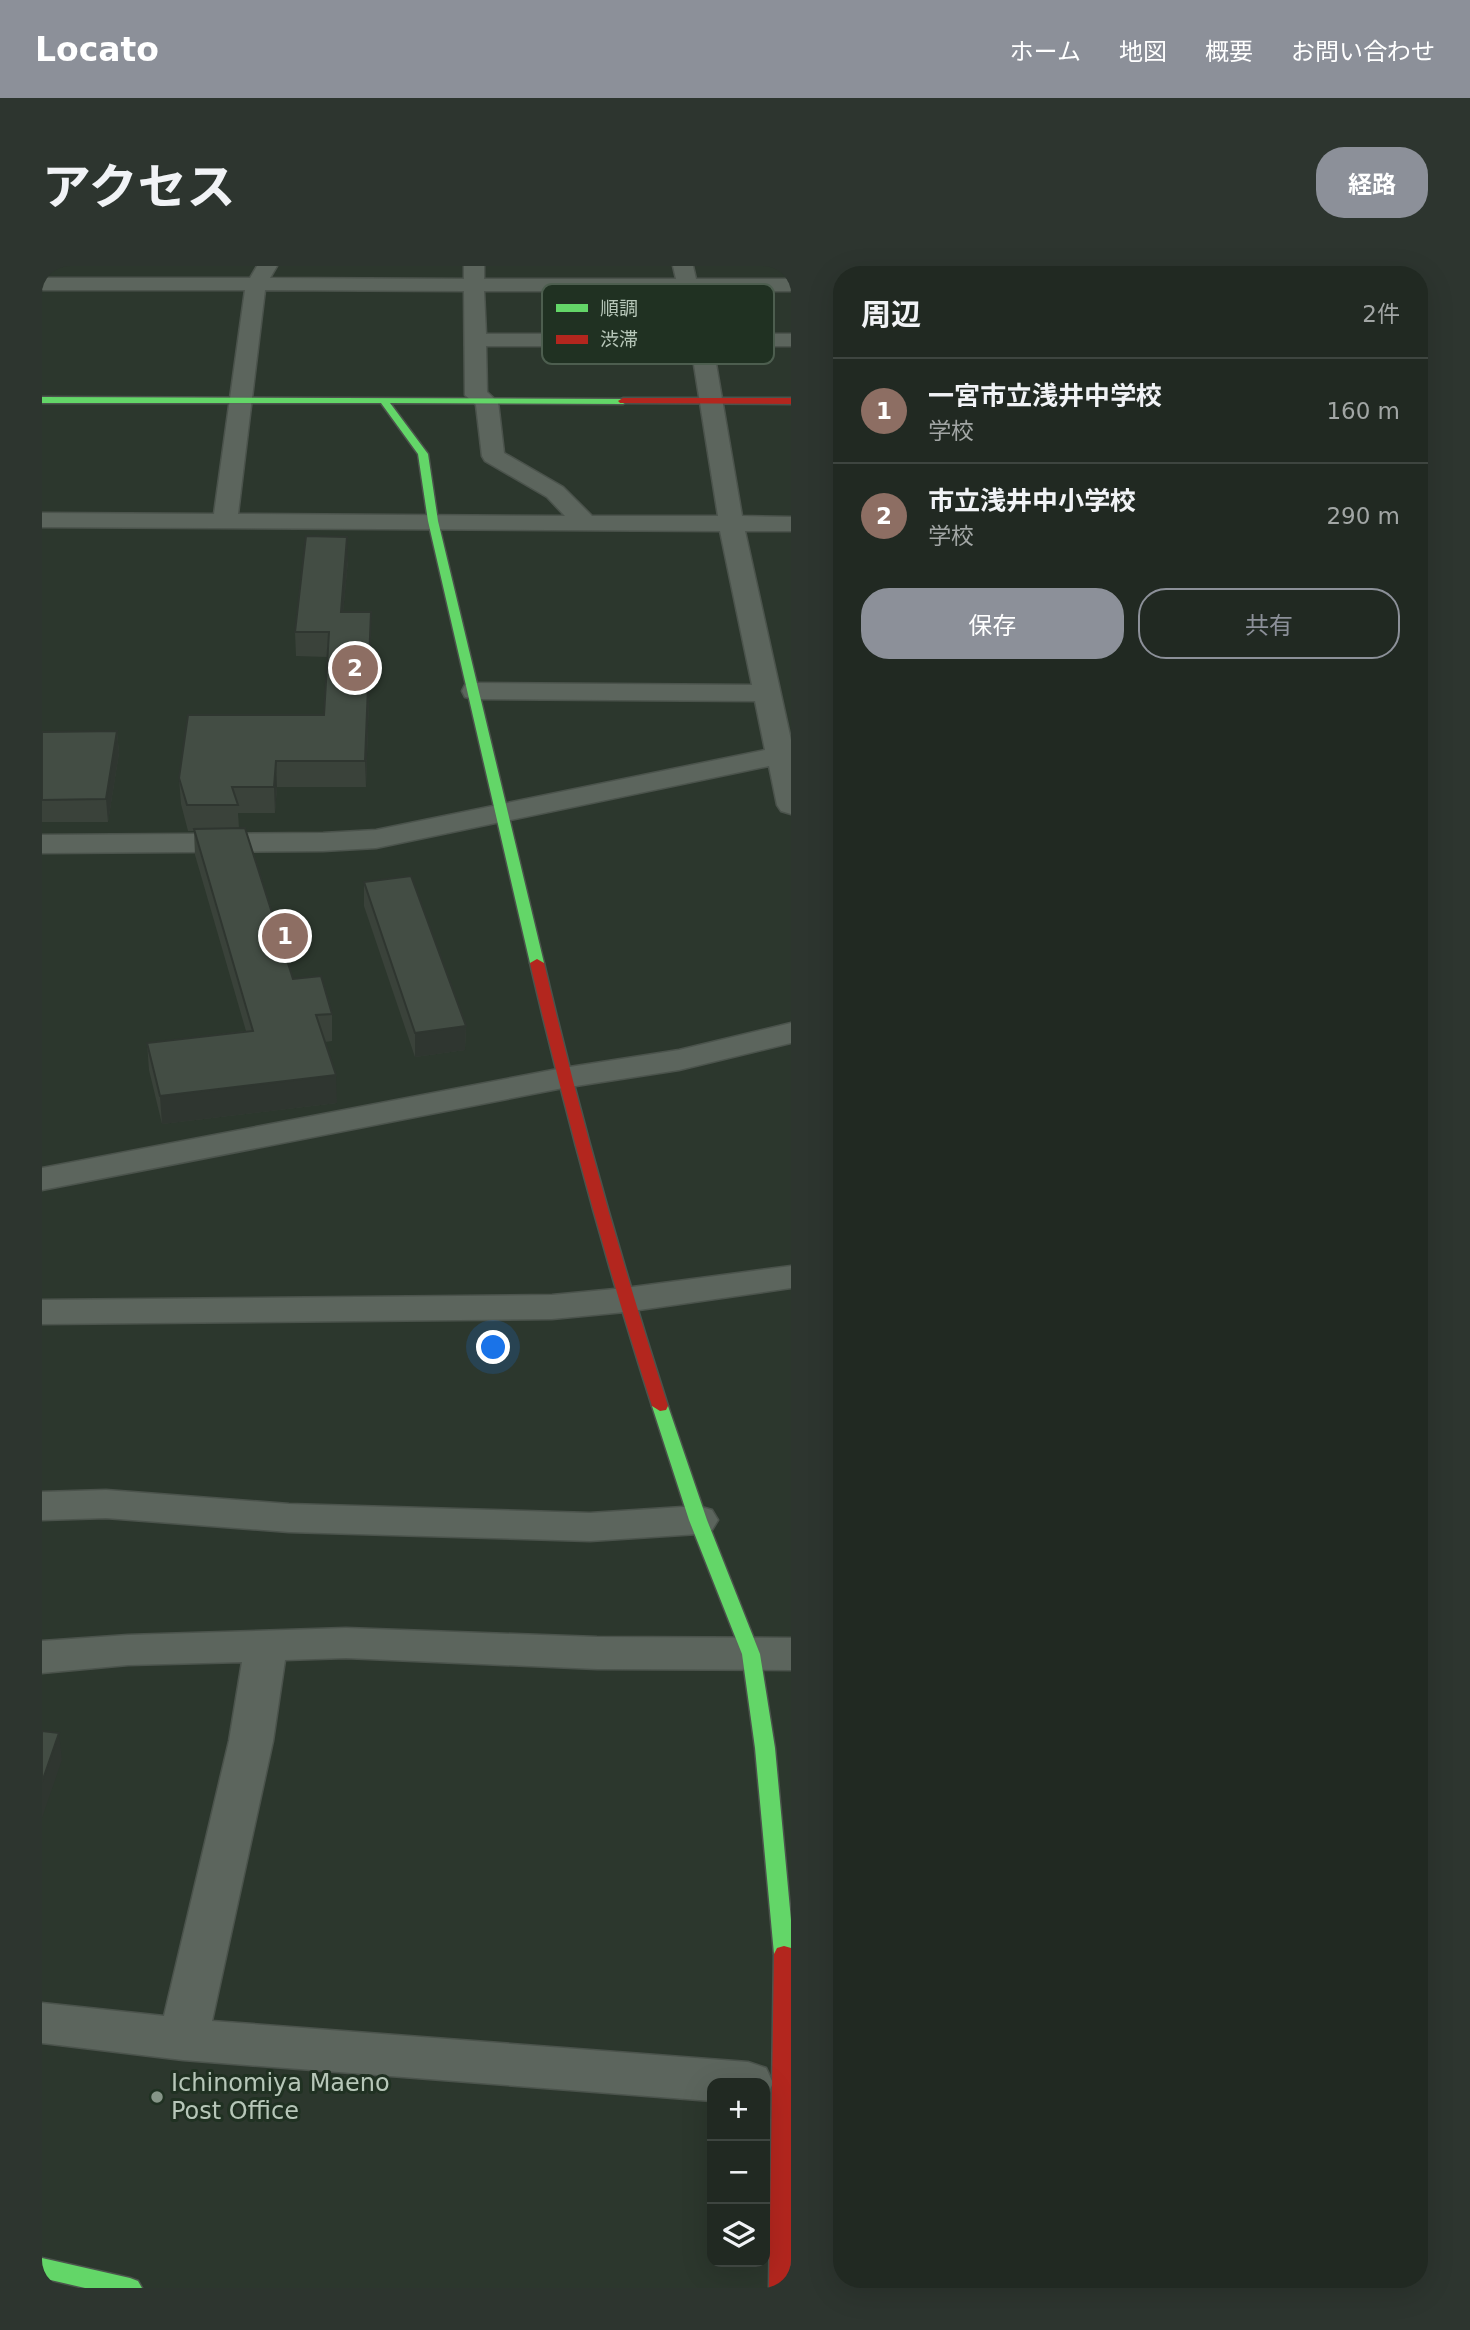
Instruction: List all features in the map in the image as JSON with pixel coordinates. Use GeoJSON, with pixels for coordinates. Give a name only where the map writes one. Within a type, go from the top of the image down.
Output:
{"type":"FeatureCollection","features":[{"type":"Feature","properties":{"kind":"street"},"geometry":{"type":"LineString","coordinates":[[43,287],[57,266]]}},
{"type":"Feature","properties":{"kind":"street"},"geometry":{"type":"LineString","coordinates":[[43,287],[261,275],[685,275],[791,285]]}},
{"type":"Feature","properties":{"kind":"street"},"geometry":{"type":"LineString","coordinates":[[225,520],[261,275]]}},
{"type":"Feature","properties":{"kind":"street"},"geometry":{"type":"LineString","coordinates":[[475,275],[476,395],[486,402],[493,456],[555,492],[584,521]]}},
{"type":"Feature","properties":{"kind":"street"},"geometry":{"type":"LineString","coordinates":[[475,340],[542,340]]}},
{"type":"Feature","properties":{"kind":"street"},"geometry":{"type":"LineString","coordinates":[[705,364],[731,524],[769,693],[786,754],[791,805]]}},
{"type":"Feature","properties":{"kind":"street"},"geometry":{"type":"LineString","coordinates":[[42,400],[791,401]]}},
{"type":"Feature","properties":{"kind":"street"},"geometry":{"type":"LineString","coordinates":[[383,400],[423,454],[433,521],[475,691],[562,1078],[625,1300],[698,1520],[771,1654],[765,1748],[784,1948],[771,2085],[781,2288]]}},
{"type":"Feature","properties":{"kind":"street"},"geometry":{"type":"LineString","coordinates":[[42,520],[791,524]]}},
{"type":"Feature","properties":{"kind":"street"},"geometry":{"type":"LineString","coordinates":[[475,691],[769,693]]}},
{"type":"Feature","properties":{"kind":"street"},"geometry":{"type":"LineString","coordinates":[[42,844],[323,842],[376,839],[786,754]]}},
{"type":"Feature","properties":{"kind":"street"},"geometry":{"type":"LineString","coordinates":[[42,1180],[562,1078],[679,1060],[791,1033]]}},
{"type":"Feature","properties":{"kind":"street"},"geometry":{"type":"LineString","coordinates":[[42,1312],[552,1307],[625,1300],[791,1277]]}},
{"type":"Feature","properties":{"kind":"street"},"geometry":{"type":"LineString","coordinates":[[42,1506],[106,1504],[289,1518],[590,1527],[698,1520]]}},
{"type":"Feature","properties":{"kind":"street"},"geometry":{"type":"LineString","coordinates":[[42,1657],[128,1650],[346,1643],[597,1653],[771,1654]]}},
{"type":"Feature","properties":{"kind":"street"},"geometry":{"type":"LineString","coordinates":[[183,2039],[251,1741],[265,1645]]}},
{"type":"Feature","properties":{"kind":"street"},"geometry":{"type":"LineString","coordinates":[[42,2023],[183,2039],[771,2085]]}},
{"type":"Feature","properties":{"kind":"street"},"geometry":{"type":"LineString","coordinates":[[42,2269],[130,2288]]}},
{"type":"Feature","properties":{"kind":"building"},"geometry":{"type":"Polygon","coordinates":[[[306,536],[347,537],[341,612],[371,612],[365,761],[276,761],[274,787],[232,787],[238,805],[187,805],[179,778],[188,715],[324,715],[329,632],[295,632],[306,536]]]}},
{"type":"Feature","properties":{"kind":"building"},"geometry":{"type":"Polygon","coordinates":[[[117,731],[106,799],[42,800],[42,732],[117,731]]]}},
{"type":"Feature","properties":{"kind":"building"},"geometry":{"type":"Polygon","coordinates":[[[245,828],[293,979],[321,976],[332,1014],[316,1015],[336,1075],[160,1096],[147,1043],[253,1031],[194,829],[245,828]]]}},
{"type":"Feature","properties":{"kind":"building"},"geometry":{"type":"Polygon","coordinates":[[[411,876],[466,1026],[415,1033],[364,882],[411,876]]]}},
{"type":"Feature","properties":{"kind":"building"},"geometry":{"type":"Polygon","coordinates":[[[42,1731],[59,1733],[42,1782],[42,1731]]]}},
{"type":"Feature","properties":{"kind":"traffic: fast"},"geometry":{"type":"LineString","coordinates":[[42,400],[623,401]]}},
{"type":"Feature","properties":{"kind":"traffic: fast"},"geometry":{"type":"LineString","coordinates":[[383,400],[423,454],[433,521],[537,963]]}},
{"type":"Feature","properties":{"kind":"traffic: fast"},"geometry":{"type":"LineString","coordinates":[[660,1406],[698,1520],[751,1654],[765,1748],[784,1954]]}},
{"type":"Feature","properties":{"kind":"traffic: fast"},"geometry":{"type":"LineString","coordinates":[[42,2268],[130,2288]]}},
{"type":"Feature","properties":{"kind":"traffic: jam"},"geometry":{"type":"LineString","coordinates":[[623,401],[791,401]]}},
{"type":"Feature","properties":{"kind":"traffic: jam"},"geometry":{"type":"LineString","coordinates":[[537,963],[593,1186],[660,1406]]}},
{"type":"Feature","properties":{"kind":"traffic: jam"},"geometry":{"type":"LineString","coordinates":[[781,2288],[784,1954]]}},
{"type":"Feature","properties":{"kind":"place","name":"市立浅井中小学校"},"geometry":{"type":"Point","coordinates":[355,668]}},
{"type":"Feature","properties":{"kind":"place","name":"一宮市立浅井中学校"},"geometry":{"type":"Point","coordinates":[285,936]}},
{"type":"Feature","properties":{"kind":"place","name":"Ichinomiya Maeno Post Office"},"geometry":{"type":"Point","coordinates":[157,2097]}}]}
